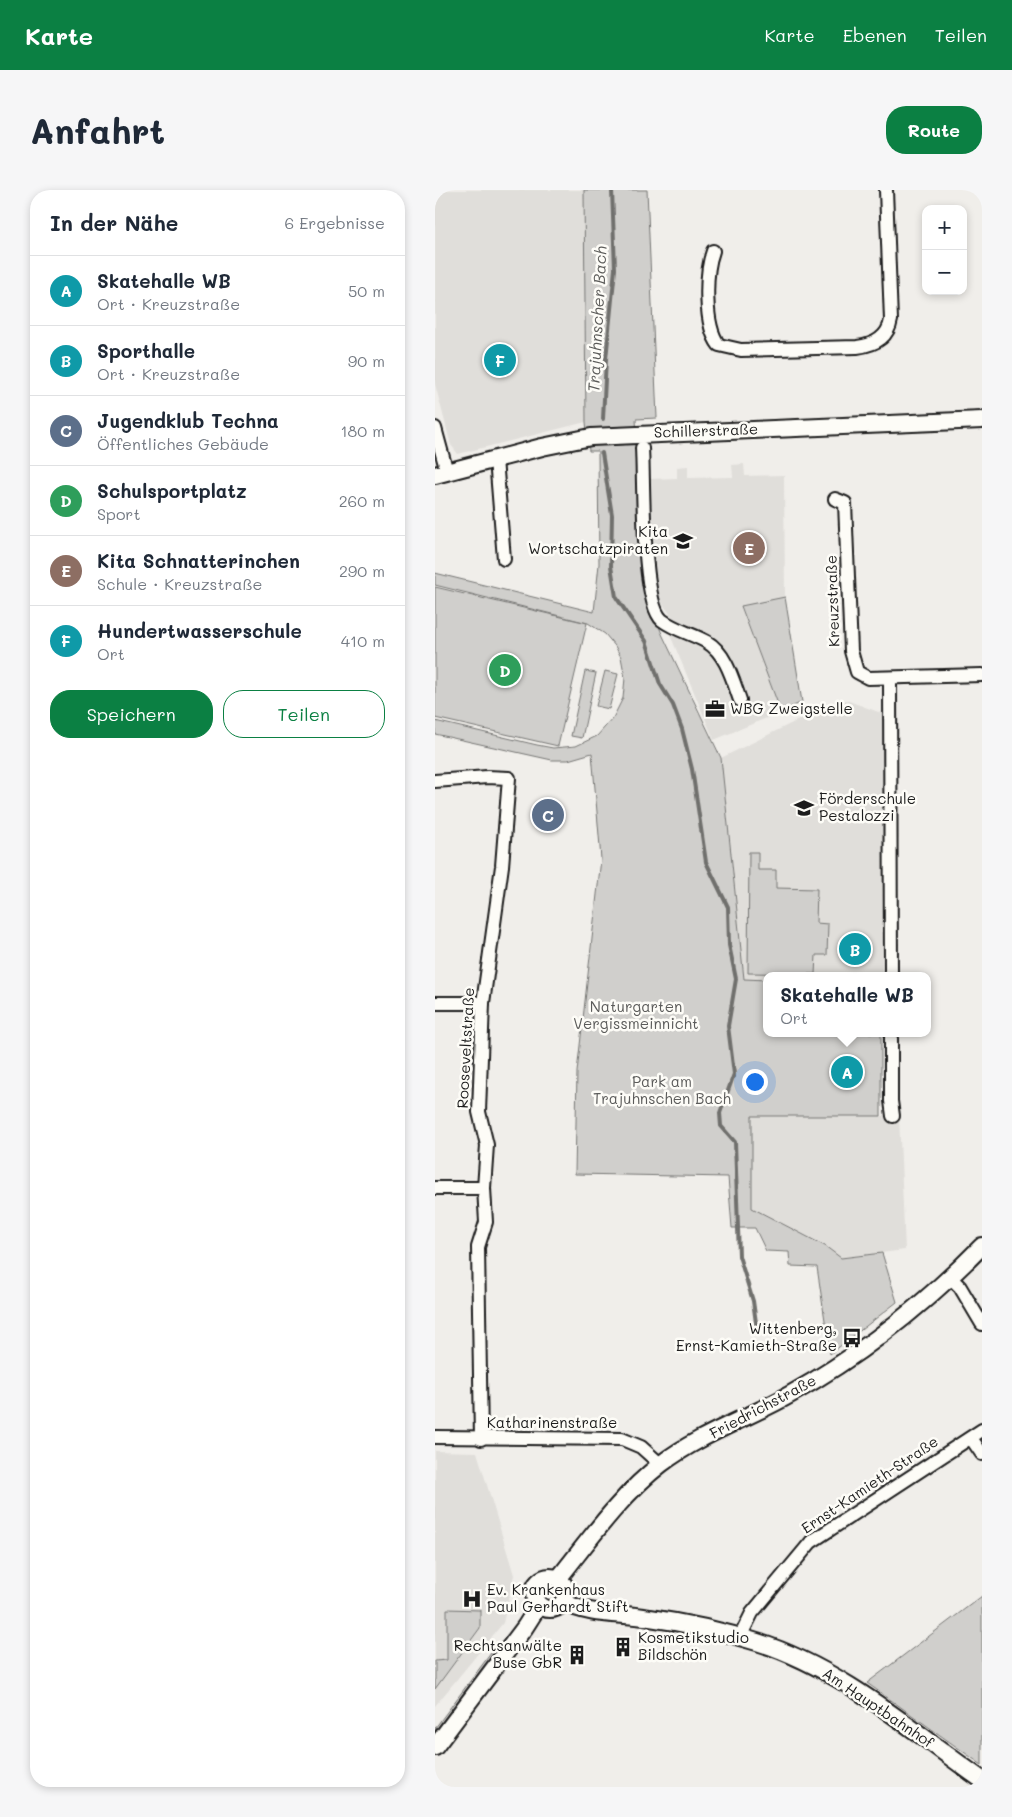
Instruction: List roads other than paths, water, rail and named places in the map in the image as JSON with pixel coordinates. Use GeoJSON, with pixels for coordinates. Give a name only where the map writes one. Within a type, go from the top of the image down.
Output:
{"type":"FeatureCollection","features":[{"type":"Feature","properties":{"kind":"street"},"geometry":{"type":"LineString","coordinates":[[713,251],[707,267],[710,327],[719,345],[731,350],[741,350],[873,344],[883,337],[891,320],[886,190]]}},
{"type":"Feature","properties":{"kind":"street","name":"Schillerstraße"},"geometry":{"type":"LineString","coordinates":[[441,474],[559,442],[606,435],[982,420]]}},
{"type":"Feature","properties":{"kind":"street"},"geometry":{"type":"LineString","coordinates":[[435,428],[441,474]]}},
{"type":"Feature","properties":{"kind":"street"},"geometry":{"type":"LineString","coordinates":[[642,448],[648,580],[653,601],[661,619],[709,642],[720,655],[730,673],[740,700]]}},
{"type":"Feature","properties":{"kind":"street"},"geometry":{"type":"LineString","coordinates":[[496,459],[504,559]]}},
{"type":"Feature","properties":{"kind":"street","name":"Kreuzstraße"},"geometry":{"type":"LineString","coordinates":[[835,499],[845,503],[850,639],[853,664],[857,672],[869,678],[890,679],[982,675]]}},
{"type":"Feature","properties":{"kind":"street"},"geometry":{"type":"LineString","coordinates":[[890,679],[891,972]]}},
{"type":"Feature","properties":{"kind":"street","name":"Rooseveltstraße"},"geometry":{"type":"LineString","coordinates":[[435,781],[487,777],[509,778],[502,866],[483,1003],[479,1112],[487,1145],[484,1188],[486,1222],[478,1247],[481,1439]]}},
{"type":"Feature","properties":{"kind":"street"},"geometry":{"type":"LineString","coordinates":[[435,1003],[483,1003]]}},
{"type":"Feature","properties":{"kind":"street"},"geometry":{"type":"LineString","coordinates":[[891,1037],[891,1101],[893,1116]]}},
{"type":"Feature","properties":{"kind":"street"},"geometry":{"type":"LineString","coordinates":[[435,1188],[484,1188]]}},
{"type":"Feature","properties":{"kind":"street","name":"Friedrichstraße"},"geometry":{"type":"LineString","coordinates":[[558,1579],[623,1499],[660,1464],[685,1448],[763,1409],[820,1377],[892,1325],[950,1277],[982,1246]]}},
{"type":"Feature","properties":{"kind":"street"},"geometry":{"type":"LineString","coordinates":[[950,1277],[960,1287],[982,1324]]}},
{"type":"Feature","properties":{"kind":"street","name":"Ernst-Kamieth-Straße"},"geometry":{"type":"LineString","coordinates":[[740,1637],[752,1613],[811,1542],[977,1434],[982,1454]]}},
{"type":"Feature","properties":{"kind":"street","name":"Katharinenstraße"},"geometry":{"type":"LineString","coordinates":[[435,1438],[622,1439],[641,1447],[660,1464]]}},
{"type":"Feature","properties":{"kind":"street"},"geometry":{"type":"LineString","coordinates":[[546,1578],[558,1579],[566,1589],[564,1602],[552,1610],[539,1605],[534,1593],[537,1584],[546,1578]]}},
{"type":"Feature","properties":{"kind":"street","name":"Am Hauptbahnhof"},"geometry":{"type":"LineString","coordinates":[[564,1602],[598,1612],[650,1618],[740,1637],[789,1654],[839,1679],[982,1780]]}},
{"type":"Feature","properties":{"kind":"street"},"geometry":{"type":"LineString","coordinates":[[435,1747],[525,1627],[539,1605]]}},
{"type":"Feature","properties":{"kind":"waterway","name":"Trajuhnscher Bach"},"geometry":{"type":"LineString","coordinates":[[603,419],[606,359],[615,269],[612,190]]}},
{"type":"Feature","properties":{"kind":"waterway","name":"Trajuhnscher Bach"},"geometry":{"type":"LineString","coordinates":[[602,453],[612,515],[611,566],[616,597],[646,641],[660,684],[673,705],[682,729],[692,769],[706,862],[728,907],[729,945],[736,979],[728,1026],[734,1074],[720,1113],[721,1126],[735,1142],[739,1256],[753,1301],[757,1330]]}},
{"type":"Feature","properties":{"kind":"place","name":"Hundertwasserschule"},"geometry":{"type":"Point","coordinates":[500,360]}},
{"type":"Feature","properties":{"kind":"place","name":"Kita Wortschatzpiraten"},"geometry":{"type":"Point","coordinates":[683,541]}},
{"type":"Feature","properties":{"kind":"place","name":"Kita Schnatterinchen"},"geometry":{"type":"Point","coordinates":[749,548]}},
{"type":"Feature","properties":{"kind":"place","name":"Schulsportplatz"},"geometry":{"type":"Point","coordinates":[505,670]}},
{"type":"Feature","properties":{"kind":"place","name":"WBG Zweigstelle"},"geometry":{"type":"Point","coordinates":[715,709]}},
{"type":"Feature","properties":{"kind":"place","name":"Förderschule Pestalozzi"},"geometry":{"type":"Point","coordinates":[804,808]}},
{"type":"Feature","properties":{"kind":"place","name":"Jugendklub Techna"},"geometry":{"type":"Point","coordinates":[548,815]}},
{"type":"Feature","properties":{"kind":"place","name":"Sporthalle"},"geometry":{"type":"Point","coordinates":[855,949]}},
{"type":"Feature","properties":{"kind":"place","name":"Skatehalle WB"},"geometry":{"type":"Point","coordinates":[847,1072]}},
{"type":"Feature","properties":{"kind":"place","name":"Wittenberg, Ernst-Kamieth-Straße"},"geometry":{"type":"Point","coordinates":[852,1338]}},
{"type":"Feature","properties":{"kind":"place","name":"Ev. Krankenhaus Paul Gerhardt Stift"},"geometry":{"type":"Point","coordinates":[472,1599]}},
{"type":"Feature","properties":{"kind":"place","name":"Kosmetikstudio Bildschön"},"geometry":{"type":"Point","coordinates":[623,1647]}},
{"type":"Feature","properties":{"kind":"place","name":"Rechtsanwälte Buse GbR"},"geometry":{"type":"Point","coordinates":[577,1655]}},
{"type":"Feature","properties":{"kind":"park label","name":"Naturgarten Vergissmeinnicht"},"geometry":{"type":"Point","coordinates":[636,1016]}},
{"type":"Feature","properties":{"kind":"park label","name":"Park am Trajuhnschen Bach"},"geometry":{"type":"Point","coordinates":[662,1090]}}]}
